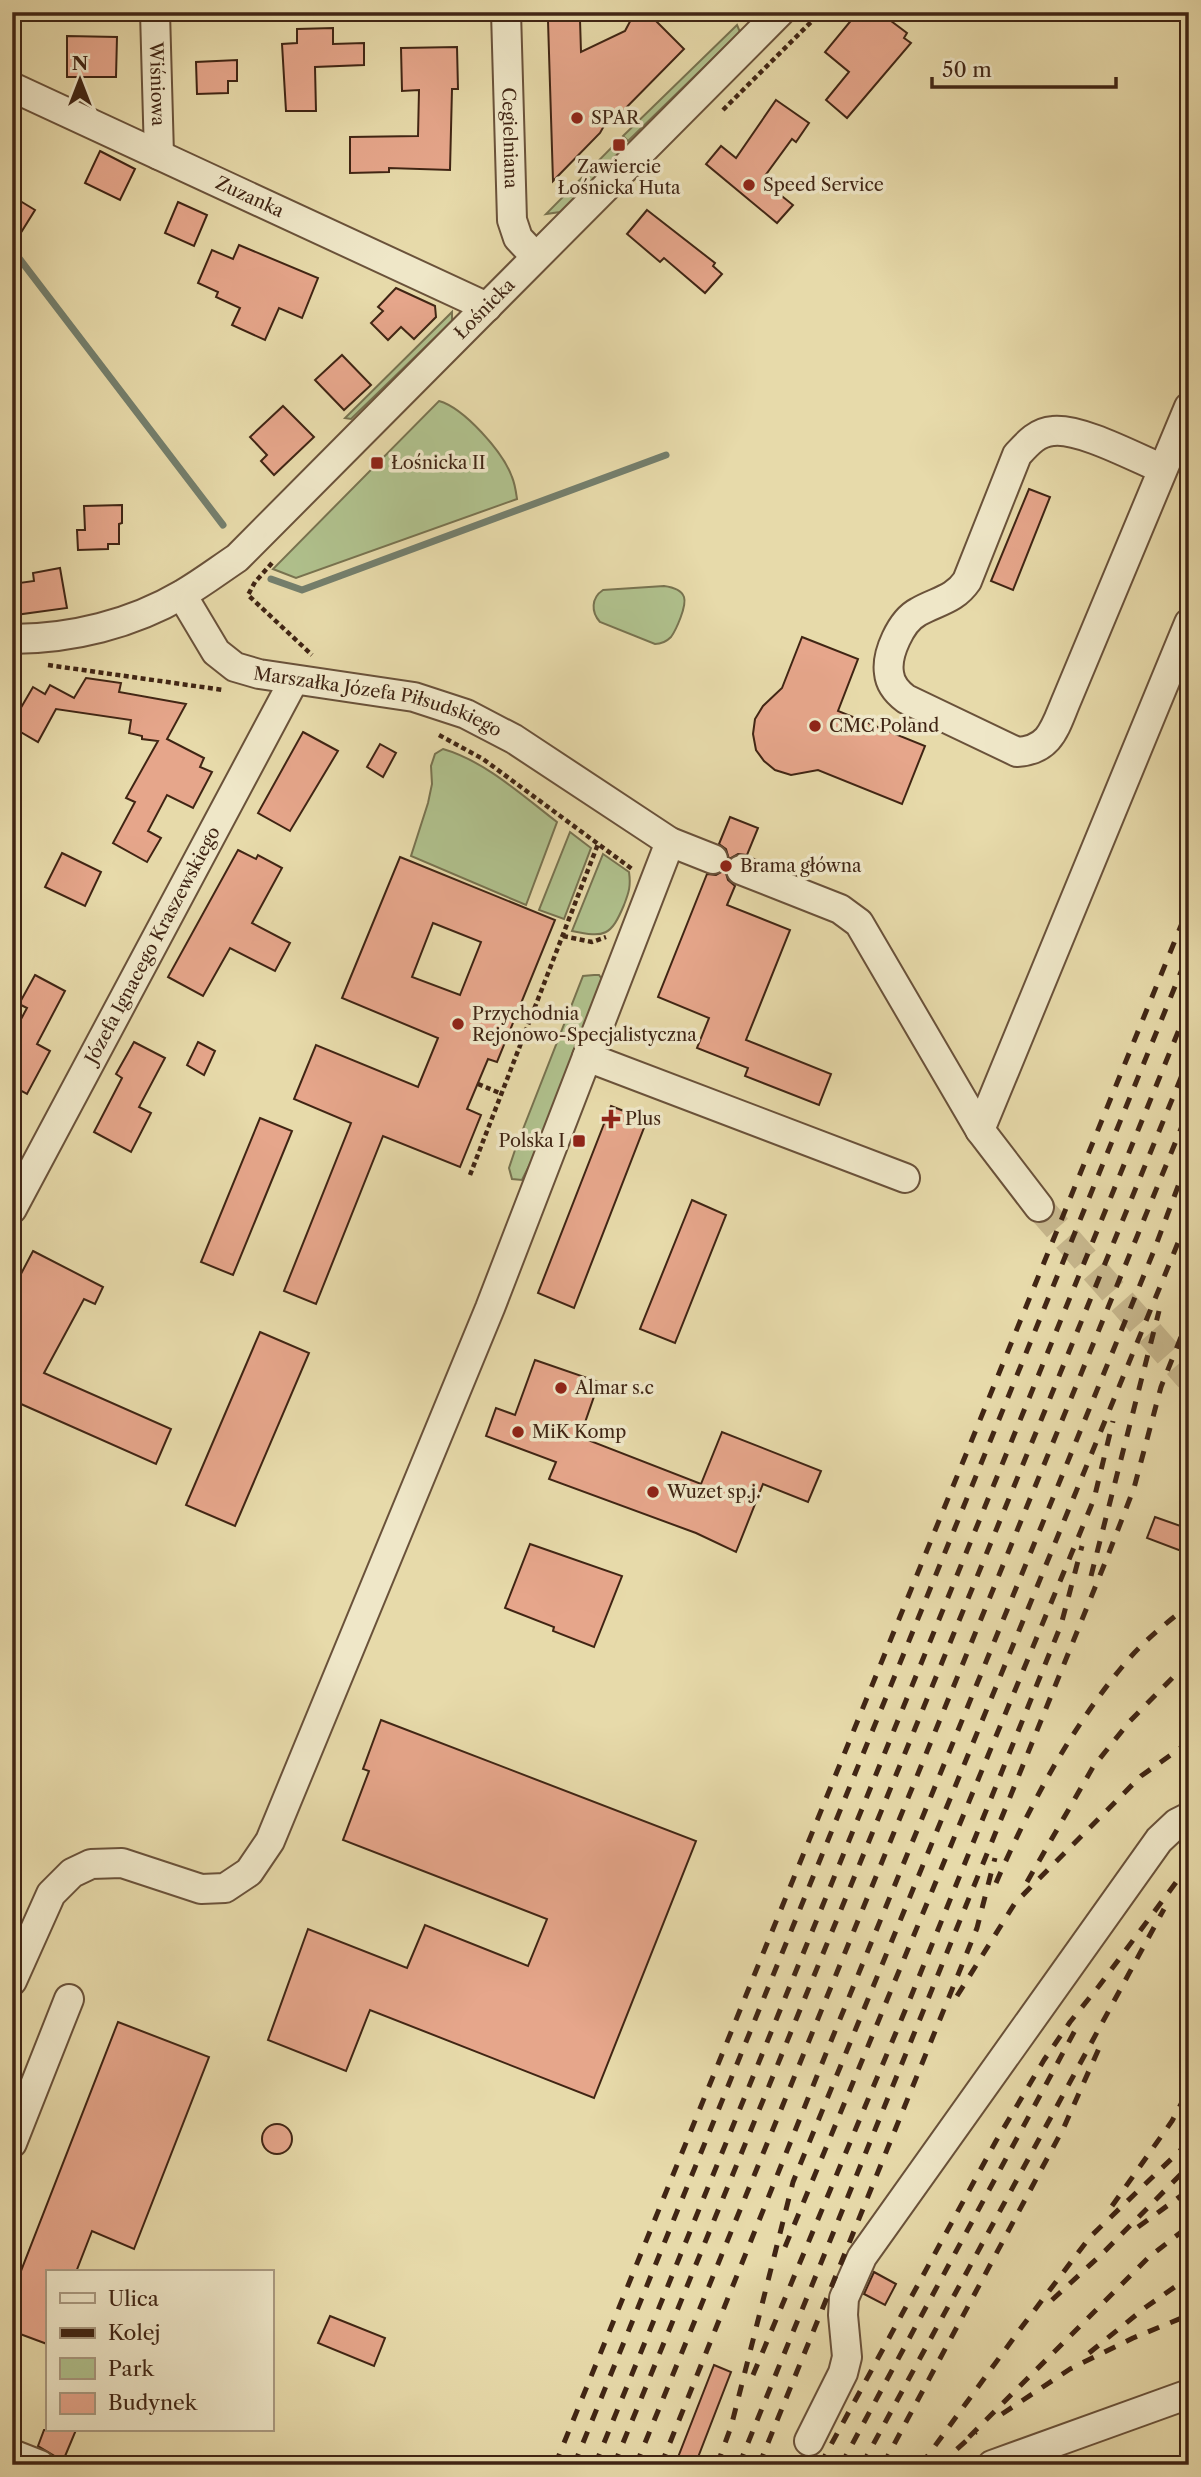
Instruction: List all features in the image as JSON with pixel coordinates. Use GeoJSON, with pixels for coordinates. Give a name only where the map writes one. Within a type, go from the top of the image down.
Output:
{"type":"FeatureCollection","features":[{"type":"Feature","properties":{"kind":"street","name":"Wiśniowa"},"geometry":{"type":"LineString","coordinates":[[155,12],[159,155]]}},
{"type":"Feature","properties":{"kind":"street","name":"Cegielniana"},"geometry":{"type":"LineString","coordinates":[[506,12],[512,220],[518,238],[535,256]]}},
{"type":"Feature","properties":{"kind":"street","name":"Łośnicka"},"geometry":{"type":"LineString","coordinates":[[182,595],[237,558],[780,12]]}},
{"type":"Feature","properties":{"kind":"street","name":"Zuzanka"},"geometry":{"type":"LineString","coordinates":[[12,88],[487,307]]}},
{"type":"Feature","properties":{"kind":"street"},"geometry":{"type":"LineString","coordinates":[[1163,469],[1080,435],[1052,431],[1030,440],[1017,455],[967,581],[950,599],[916,612],[897,634],[888,665],[888,676],[899,694],[1017,752],[1033,751],[1043,745],[1056,727],[1189,407]]}},
{"type":"Feature","properties":{"kind":"street"},"geometry":{"type":"LineString","coordinates":[[12,639],[80,634],[135,617],[182,595]]}},
{"type":"Feature","properties":{"kind":"street","name":"Marszałka Józefa Piłsudskiego"},"geometry":{"type":"LineString","coordinates":[[182,595],[216,652],[235,667],[293,680],[414,697],[466,714],[514,739],[670,842],[713,859]]}},
{"type":"Feature","properties":{"kind":"street"},"geometry":{"type":"LineString","coordinates":[[980,1130],[1189,623]]}},
{"type":"Feature","properties":{"kind":"street","name":"Józefa Ignacego Kraszewskiego"},"geometry":{"type":"LineString","coordinates":[[12,1209],[293,680]]}},
{"type":"Feature","properties":{"kind":"street"},"geometry":{"type":"LineString","coordinates":[[12,1982],[51,1894],[72,1873],[91,1864],[122,1863],[201,1889],[225,1888],[249,1872],[270,1841],[490,1308],[670,842]]}},
{"type":"Feature","properties":{"kind":"street"},"geometry":{"type":"LineString","coordinates":[[741,870],[840,909],[859,923],[980,1130],[1039,1206]]}},
{"type":"Feature","properties":{"kind":"street"},"geometry":{"type":"LineString","coordinates":[[587,1057],[905,1178]]}},
{"type":"Feature","properties":{"kind":"street"},"geometry":{"type":"LineString","coordinates":[[809,2441],[843,2373],[847,2357],[844,2298],[862,2258],[1159,1840],[1177,1823],[1189,1817]]}},
{"type":"Feature","properties":{"kind":"street"},"geometry":{"type":"LineString","coordinates":[[12,2143],[69,1998]]}},
{"type":"Feature","properties":{"kind":"street"},"geometry":{"type":"LineString","coordinates":[[992,2465],[1189,2394]]}},
{"type":"Feature","properties":{"kind":"street"},"geometry":{"type":"LineString","coordinates":[[12,2454],[40,2465]]}},
{"type":"Feature","properties":{"kind":"path"},"geometry":{"type":"LineString","coordinates":[[255,582],[248,595],[320,662]]}},
{"type":"Feature","properties":{"kind":"path"},"geometry":{"type":"LineString","coordinates":[[38,663],[236,692]]}},
{"type":"Feature","properties":{"kind":"path"},"geometry":{"type":"LineString","coordinates":[[429,729],[483,759],[635,871]]}},
{"type":"Feature","properties":{"kind":"path"},"geometry":{"type":"LineString","coordinates":[[470,1175],[598,844]]}},
{"type":"Feature","properties":{"kind":"path"},"geometry":{"type":"LineString","coordinates":[[478,1084],[502,1094]]}},
{"type":"Feature","properties":{"kind":"green space"},"geometry":{"type":"Polygon","coordinates":[[[737,25],[740,32],[628,141],[623,136],[737,25]]]}},
{"type":"Feature","properties":{"kind":"green space"},"geometry":{"type":"Polygon","coordinates":[[[612,147],[619,153],[560,212],[546,214],[612,147]]]}},
{"type":"Feature","properties":{"kind":"green space"},"geometry":{"type":"Polygon","coordinates":[[[452,312],[452,321],[351,419],[345,418],[452,312]]]}},
{"type":"Feature","properties":{"kind":"green space"},"geometry":{"type":"Polygon","coordinates":[[[439,401],[460,412],[492,444],[512,477],[517,499],[296,578],[273,569],[439,401]]]}},
{"type":"Feature","properties":{"kind":"green space"},"geometry":{"type":"Polygon","coordinates":[[[664,586],[678,590],[685,601],[676,629],[664,642],[655,644],[600,622],[595,614],[594,601],[603,590],[664,586]]]}},
{"type":"Feature","properties":{"kind":"green space"},"geometry":{"type":"Polygon","coordinates":[[[443,749],[489,771],[557,822],[526,905],[411,856],[428,803],[432,784],[431,766],[435,754],[443,749]]]}},
{"type":"Feature","properties":{"kind":"green space"},"geometry":{"type":"Polygon","coordinates":[[[570,832],[591,848],[564,919],[539,910],[570,832]]]}},
{"type":"Feature","properties":{"kind":"green space"},"geometry":{"type":"Polygon","coordinates":[[[603,854],[629,872],[629,889],[624,905],[611,929],[605,932],[592,934],[572,931],[603,854]]]}},
{"type":"Feature","properties":{"kind":"green space"},"geometry":{"type":"Polygon","coordinates":[[[599,975],[604,982],[534,1156],[522,1180],[512,1179],[509,1168],[516,1147],[583,976],[599,975]]]}},
{"type":"Feature","properties":{"kind":"building"},"geometry":{"type":"Polygon","coordinates":[[[635,12],[647,12],[684,49],[611,123],[605,124],[600,133],[553,181],[548,21],[580,20],[581,52],[625,31],[635,12]]]}},
{"type":"Feature","properties":{"kind":"building"},"geometry":{"type":"Polygon","coordinates":[[[858,12],[879,12],[907,33],[904,38],[911,43],[847,118],[826,100],[849,72],[825,52],[858,12]]]}},
{"type":"Feature","properties":{"kind":"building"},"geometry":{"type":"Polygon","coordinates":[[[333,28],[333,44],[364,43],[364,65],[315,67],[316,111],[286,111],[282,44],[297,43],[297,29],[333,28]]]}},
{"type":"Feature","properties":{"kind":"building"},"geometry":{"type":"Polygon","coordinates":[[[67,36],[117,37],[116,77],[67,77],[67,36]]]}},
{"type":"Feature","properties":{"kind":"building"},"geometry":{"type":"Polygon","coordinates":[[[457,47],[458,89],[452,89],[450,170],[389,168],[389,172],[350,173],[350,137],[418,136],[419,90],[402,91],[401,48],[457,47]]]}},
{"type":"Feature","properties":{"kind":"building"},"geometry":{"type":"Polygon","coordinates":[[[237,60],[237,81],[228,81],[228,93],[197,94],[196,62],[237,60]]]}},
{"type":"Feature","properties":{"kind":"building"},"geometry":{"type":"Polygon","coordinates":[[[776,100],[809,123],[796,142],[792,139],[762,180],[793,205],[777,223],[706,164],[721,146],[736,158],[776,100]]]}},
{"type":"Feature","properties":{"kind":"building"},"geometry":{"type":"Polygon","coordinates":[[[100,151],[135,169],[120,200],[85,183],[100,151]]]}},
{"type":"Feature","properties":{"kind":"building"},"geometry":{"type":"Polygon","coordinates":[[[12,196],[35,210],[12,247],[12,196]]]}},
{"type":"Feature","properties":{"kind":"building"},"geometry":{"type":"Polygon","coordinates":[[[178,202],[207,215],[194,246],[165,233],[178,202]]]}},
{"type":"Feature","properties":{"kind":"building"},"geometry":{"type":"Polygon","coordinates":[[[647,210],[715,263],[713,266],[722,274],[705,293],[664,258],[660,262],[627,234],[647,210]]]}},
{"type":"Feature","properties":{"kind":"building"},"geometry":{"type":"Polygon","coordinates":[[[239,245],[318,278],[302,318],[279,308],[265,340],[232,325],[240,308],[216,297],[218,292],[198,283],[212,250],[233,259],[239,245]]]}},
{"type":"Feature","properties":{"kind":"building"},"geometry":{"type":"Polygon","coordinates":[[[396,288],[435,306],[436,317],[414,339],[401,327],[388,340],[371,323],[383,311],[378,307],[396,288]]]}},
{"type":"Feature","properties":{"kind":"building"},"geometry":{"type":"Polygon","coordinates":[[[342,355],[371,385],[344,410],[315,380],[342,355]]]}},
{"type":"Feature","properties":{"kind":"building"},"geometry":{"type":"Polygon","coordinates":[[[283,406],[314,437],[274,475],[261,461],[267,455],[250,437],[283,406]]]}},
{"type":"Feature","properties":{"kind":"building"},"geometry":{"type":"Polygon","coordinates":[[[1029,489],[1050,497],[1013,590],[991,581],[1029,489]]]}},
{"type":"Feature","properties":{"kind":"building"},"geometry":{"type":"Polygon","coordinates":[[[122,505],[119,544],[108,544],[108,549],[78,550],[77,530],[85,530],[84,506],[122,505]]]}},
{"type":"Feature","properties":{"kind":"building"},"geometry":{"type":"Polygon","coordinates":[[[60,568],[67,608],[15,615],[12,584],[34,581],[33,573],[60,568]]]}},
{"type":"Feature","properties":{"kind":"building","name":"CMC Poland"},"geometry":{"type":"Polygon","coordinates":[[[802,637],[858,659],[838,711],[925,746],[902,804],[818,770],[791,775],[775,770],[756,750],[753,734],[755,719],[763,706],[782,688],[802,637]]]}},
{"type":"Feature","properties":{"kind":"building"},"geometry":{"type":"Polygon","coordinates":[[[86,678],[121,683],[119,692],[186,704],[167,739],[204,758],[200,767],[212,772],[193,808],[167,795],[148,831],[161,838],[147,862],[113,843],[135,802],[126,798],[158,741],[142,739],[142,736],[129,733],[131,720],[56,709],[38,742],[12,727],[33,687],[45,694],[50,685],[74,698],[86,678]]]}},
{"type":"Feature","properties":{"kind":"building"},"geometry":{"type":"Polygon","coordinates":[[[303,732],[338,751],[290,831],[258,813],[303,732]]]}},
{"type":"Feature","properties":{"kind":"building"},"geometry":{"type":"Polygon","coordinates":[[[380,744],[396,753],[383,777],[367,767],[380,744]]]}},
{"type":"Feature","properties":{"kind":"building"},"geometry":{"type":"Polygon","coordinates":[[[730,817],[758,828],[747,855],[738,854],[729,859],[726,849],[719,844],[730,817]]]}},
{"type":"Feature","properties":{"kind":"building"},"geometry":{"type":"Polygon","coordinates":[[[238,850],[256,859],[258,855],[282,868],[252,923],[290,943],[275,971],[230,948],[203,996],[168,977],[238,850]]]}},
{"type":"Feature","properties":{"kind":"building"},"geometry":{"type":"Polygon","coordinates":[[[62,853],[101,872],[85,906],[45,887],[62,853]]]}},
{"type":"Feature","properties":{"kind":"building","name":"Przychodnia Rejonowo-Specjalistyczna"},"geometry":{"type":"Polygon","coordinates":[[[400,857],[555,920],[497,1062],[488,1059],[467,1109],[481,1115],[460,1167],[383,1136],[316,1304],[284,1291],[351,1123],[294,1099],[316,1045],[418,1087],[438,1038],[342,998],[400,857]],[[433,923],[412,977],[460,995],[481,942],[433,923]]]}},
{"type":"Feature","properties":{"kind":"building"},"geometry":{"type":"Polygon","coordinates":[[[725,870],[728,880],[735,886],[727,905],[790,930],[746,1040],[831,1074],[819,1105],[745,1076],[748,1068],[697,1048],[709,1018],[658,997],[707,874],[716,875],[725,870]]]}},
{"type":"Feature","properties":{"kind":"building"},"geometry":{"type":"Polygon","coordinates":[[[35,975],[65,991],[37,1044],[50,1051],[27,1094],[12,1086],[12,1036],[27,1008],[19,1004],[35,975]]]}},
{"type":"Feature","properties":{"kind":"building"},"geometry":{"type":"Polygon","coordinates":[[[134,1042],[165,1058],[139,1107],[151,1113],[131,1152],[94,1132],[122,1078],[116,1074],[134,1042]]]}},
{"type":"Feature","properties":{"kind":"building"},"geometry":{"type":"Polygon","coordinates":[[[198,1042],[215,1051],[204,1075],[187,1065],[198,1042]]]}},
{"type":"Feature","properties":{"kind":"building"},"geometry":{"type":"Polygon","coordinates":[[[611,1106],[647,1120],[574,1308],[538,1293],[611,1106]]]}},
{"type":"Feature","properties":{"kind":"building"},"geometry":{"type":"Polygon","coordinates":[[[260,1118],[292,1131],[233,1275],[201,1262],[260,1118]]]}},
{"type":"Feature","properties":{"kind":"building"},"geometry":{"type":"Polygon","coordinates":[[[692,1200],[726,1215],[675,1343],[640,1329],[692,1200]]]}},
{"type":"Feature","properties":{"kind":"building"},"geometry":{"type":"Polygon","coordinates":[[[33,1251],[103,1287],[95,1304],[84,1299],[44,1373],[171,1429],[156,1464],[12,1400],[12,1291],[33,1251]]]}},
{"type":"Feature","properties":{"kind":"building"},"geometry":{"type":"Polygon","coordinates":[[[260,1332],[309,1353],[235,1526],[186,1505],[260,1332]]]}},
{"type":"Feature","properties":{"kind":"building"},"geometry":{"type":"Polygon","coordinates":[[[535,1360],[599,1382],[580,1437],[701,1484],[722,1432],[821,1471],[808,1502],[763,1484],[736,1552],[696,1533],[549,1479],[556,1462],[486,1436],[496,1408],[515,1415],[535,1360]]]}},
{"type":"Feature","properties":{"kind":"building"},"geometry":{"type":"Polygon","coordinates":[[[1155,1517],[1189,1529],[1189,1540],[1184,1552],[1147,1538],[1155,1517]]]}},
{"type":"Feature","properties":{"kind":"building"},"geometry":{"type":"Polygon","coordinates":[[[530,1544],[622,1576],[594,1647],[553,1631],[554,1627],[505,1608],[530,1544]]]}},
{"type":"Feature","properties":{"kind":"building"},"geometry":{"type":"Polygon","coordinates":[[[381,1720],[696,1841],[594,2098],[370,2010],[346,2071],[268,2040],[308,1929],[407,1968],[425,1925],[528,1966],[547,1919],[343,1840],[369,1771],[363,1769],[381,1720]]]}},
{"type":"Feature","properties":{"kind":"building"},"geometry":{"type":"Polygon","coordinates":[[[118,2022],[209,2057],[134,2249],[92,2231],[77,2270],[46,2270],[46,2344],[12,2331],[12,2294],[118,2022]]]}},
{"type":"Feature","properties":{"kind":"building"},"geometry":{"type":"Polygon","coordinates":[[[277,2124],[288,2128],[292,2139],[288,2150],[277,2154],[266,2150],[262,2139],[266,2128],[277,2124]]]}},
{"type":"Feature","properties":{"kind":"building"},"geometry":{"type":"Polygon","coordinates":[[[874,2272],[896,2284],[885,2305],[864,2294],[874,2272]]]}},
{"type":"Feature","properties":{"kind":"building"},"geometry":{"type":"Polygon","coordinates":[[[330,2316],[385,2338],[374,2366],[318,2343],[330,2316]]]}},
{"type":"Feature","properties":{"kind":"building"},"geometry":{"type":"Polygon","coordinates":[[[714,2365],[731,2372],[695,2465],[675,2465],[714,2365]]]}},
{"type":"Feature","properties":{"kind":"building"},"geometry":{"type":"Polygon","coordinates":[[[44,2430],[75,2432],[63,2461],[38,2446],[44,2430]]]}},
{"type":"Feature","properties":{"kind":"waterway"},"geometry":{"type":"LineString","coordinates":[[12,249],[223,525]]}},
{"type":"Feature","properties":{"kind":"waterway"},"geometry":{"type":"LineString","coordinates":[[271,579],[302,590],[666,455]]}},
{"type":"Feature","properties":{"kind":"tunnel"},"geometry":{"type":"LineString","coordinates":[[1039,1207],[1189,1378]]}},
{"type":"Feature","properties":{"kind":"railway"},"geometry":{"type":"LineString","coordinates":[[555,2465],[1189,906]]}},
{"type":"Feature","properties":{"kind":"railway"},"geometry":{"type":"LineString","coordinates":[[574,2465],[1189,952]]}},
{"type":"Feature","properties":{"kind":"railway"},"geometry":{"type":"LineString","coordinates":[[595,2465],[1189,1005]]}},
{"type":"Feature","properties":{"kind":"railway"},"geometry":{"type":"LineString","coordinates":[[614,2465],[1189,1058]]}},
{"type":"Feature","properties":{"kind":"railway"},"geometry":{"type":"LineString","coordinates":[[636,2465],[1189,1109]]}},
{"type":"Feature","properties":{"kind":"railway"},"geometry":{"type":"LineString","coordinates":[[661,2465],[1153,1253],[1189,1157]]}},
{"type":"Feature","properties":{"kind":"railway"},"geometry":{"type":"LineString","coordinates":[[717,2465],[731,2427],[793,2182],[1189,1216]]}},
{"type":"Feature","properties":{"kind":"railway"},"geometry":{"type":"LineString","coordinates":[[1091,1576],[1159,1311]]}},
{"type":"Feature","properties":{"kind":"railway"},"geometry":{"type":"LineString","coordinates":[[739,2465],[1107,1558],[1134,1488],[1161,1387],[1189,1317]]}},
{"type":"Feature","properties":{"kind":"railway"},"geometry":{"type":"LineString","coordinates":[[785,2247],[1094,1499],[1113,1421]]}},
{"type":"Feature","properties":{"kind":"railway"},"geometry":{"type":"LineString","coordinates":[[753,2375],[912,1994],[1061,1625],[1082,1546]]}},
{"type":"Feature","properties":{"kind":"railway"},"geometry":{"type":"LineString","coordinates":[[996,1883],[1051,1770],[1085,1717],[1137,1650],[1189,1605]]}},
{"type":"Feature","properties":{"kind":"railway"},"geometry":{"type":"LineString","coordinates":[[1027,1882],[1093,1767],[1130,1721],[1189,1661]]}},
{"type":"Feature","properties":{"kind":"railway"},"geometry":{"type":"LineString","coordinates":[[957,1996],[1015,1903],[1141,1776],[1189,1742]]}},
{"type":"Feature","properties":{"kind":"railway"},"geometry":{"type":"LineString","coordinates":[[759,2465],[977,1928],[995,1858]]}},
{"type":"Feature","properties":{"kind":"railway"},"geometry":{"type":"LineString","coordinates":[[820,2465],[996,2141],[1044,2060],[1189,1865]]}},
{"type":"Feature","properties":{"kind":"railway"},"geometry":{"type":"LineString","coordinates":[[862,2465],[1164,1909]]}},
{"type":"Feature","properties":{"kind":"railway"},"geometry":{"type":"LineString","coordinates":[[841,2465],[1079,2023]]}},
{"type":"Feature","properties":{"kind":"railway"},"geometry":{"type":"LineString","coordinates":[[883,2465],[1064,2127],[1100,2046]]}},
{"type":"Feature","properties":{"kind":"railway"},"geometry":{"type":"LineString","coordinates":[[1112,2206],[1172,2121],[1189,2089]]}},
{"type":"Feature","properties":{"kind":"railway"},"geometry":{"type":"LineString","coordinates":[[921,2465],[1090,2237],[1189,2142]]}},
{"type":"Feature","properties":{"kind":"railway"},"geometry":{"type":"LineString","coordinates":[[1052,2300],[1189,2166]]}},
{"type":"Feature","properties":{"kind":"railway"},"geometry":{"type":"LineString","coordinates":[[1138,2227],[1189,2190]]}},
{"type":"Feature","properties":{"kind":"railway"},"geometry":{"type":"LineString","coordinates":[[969,2437],[1149,2257],[1189,2226]]}},
{"type":"Feature","properties":{"kind":"railway"},"geometry":{"type":"LineString","coordinates":[[1089,2353],[1146,2307],[1189,2277]]}},
{"type":"Feature","properties":{"kind":"railway"},"geometry":{"type":"LineString","coordinates":[[1002,2414],[1070,2369],[1133,2338],[1189,2315]]}},
{"type":"Feature","properties":{"kind":"railway"},"geometry":{"type":"LineString","coordinates":[[939,2465],[976,2432]]}},
{"type":"Feature","properties":{"kind":"place","name":"SPAR"},"geometry":{"type":"Point","coordinates":[577,118]}},
{"type":"Feature","properties":{"kind":"place","name":"Zawiercie Łośnicka Huta"},"geometry":{"type":"Point","coordinates":[619,145]}},
{"type":"Feature","properties":{"kind":"place","name":"Speed Service"},"geometry":{"type":"Point","coordinates":[749,185]}},
{"type":"Feature","properties":{"kind":"place","name":"Łośnicka II"},"geometry":{"type":"Point","coordinates":[377,463]}},
{"type":"Feature","properties":{"kind":"place","name":"CMC Poland"},"geometry":{"type":"Point","coordinates":[815,726]}},
{"type":"Feature","properties":{"kind":"place","name":"Brama główna"},"geometry":{"type":"Point","coordinates":[726,866]}},
{"type":"Feature","properties":{"kind":"place","name":"Przychodnia Rejonowo-Specjalistyczna"},"geometry":{"type":"Point","coordinates":[458,1024]}},
{"type":"Feature","properties":{"kind":"place","name":"Plus"},"geometry":{"type":"Point","coordinates":[611,1119]}},
{"type":"Feature","properties":{"kind":"place","name":"Polska I"},"geometry":{"type":"Point","coordinates":[579,1141]}},
{"type":"Feature","properties":{"kind":"place","name":"Almar s.c"},"geometry":{"type":"Point","coordinates":[561,1388]}},
{"type":"Feature","properties":{"kind":"place","name":"MiK Komp"},"geometry":{"type":"Point","coordinates":[518,1432]}},
{"type":"Feature","properties":{"kind":"place","name":"Wuzet sp.j."},"geometry":{"type":"Point","coordinates":[653,1492]}}]}
